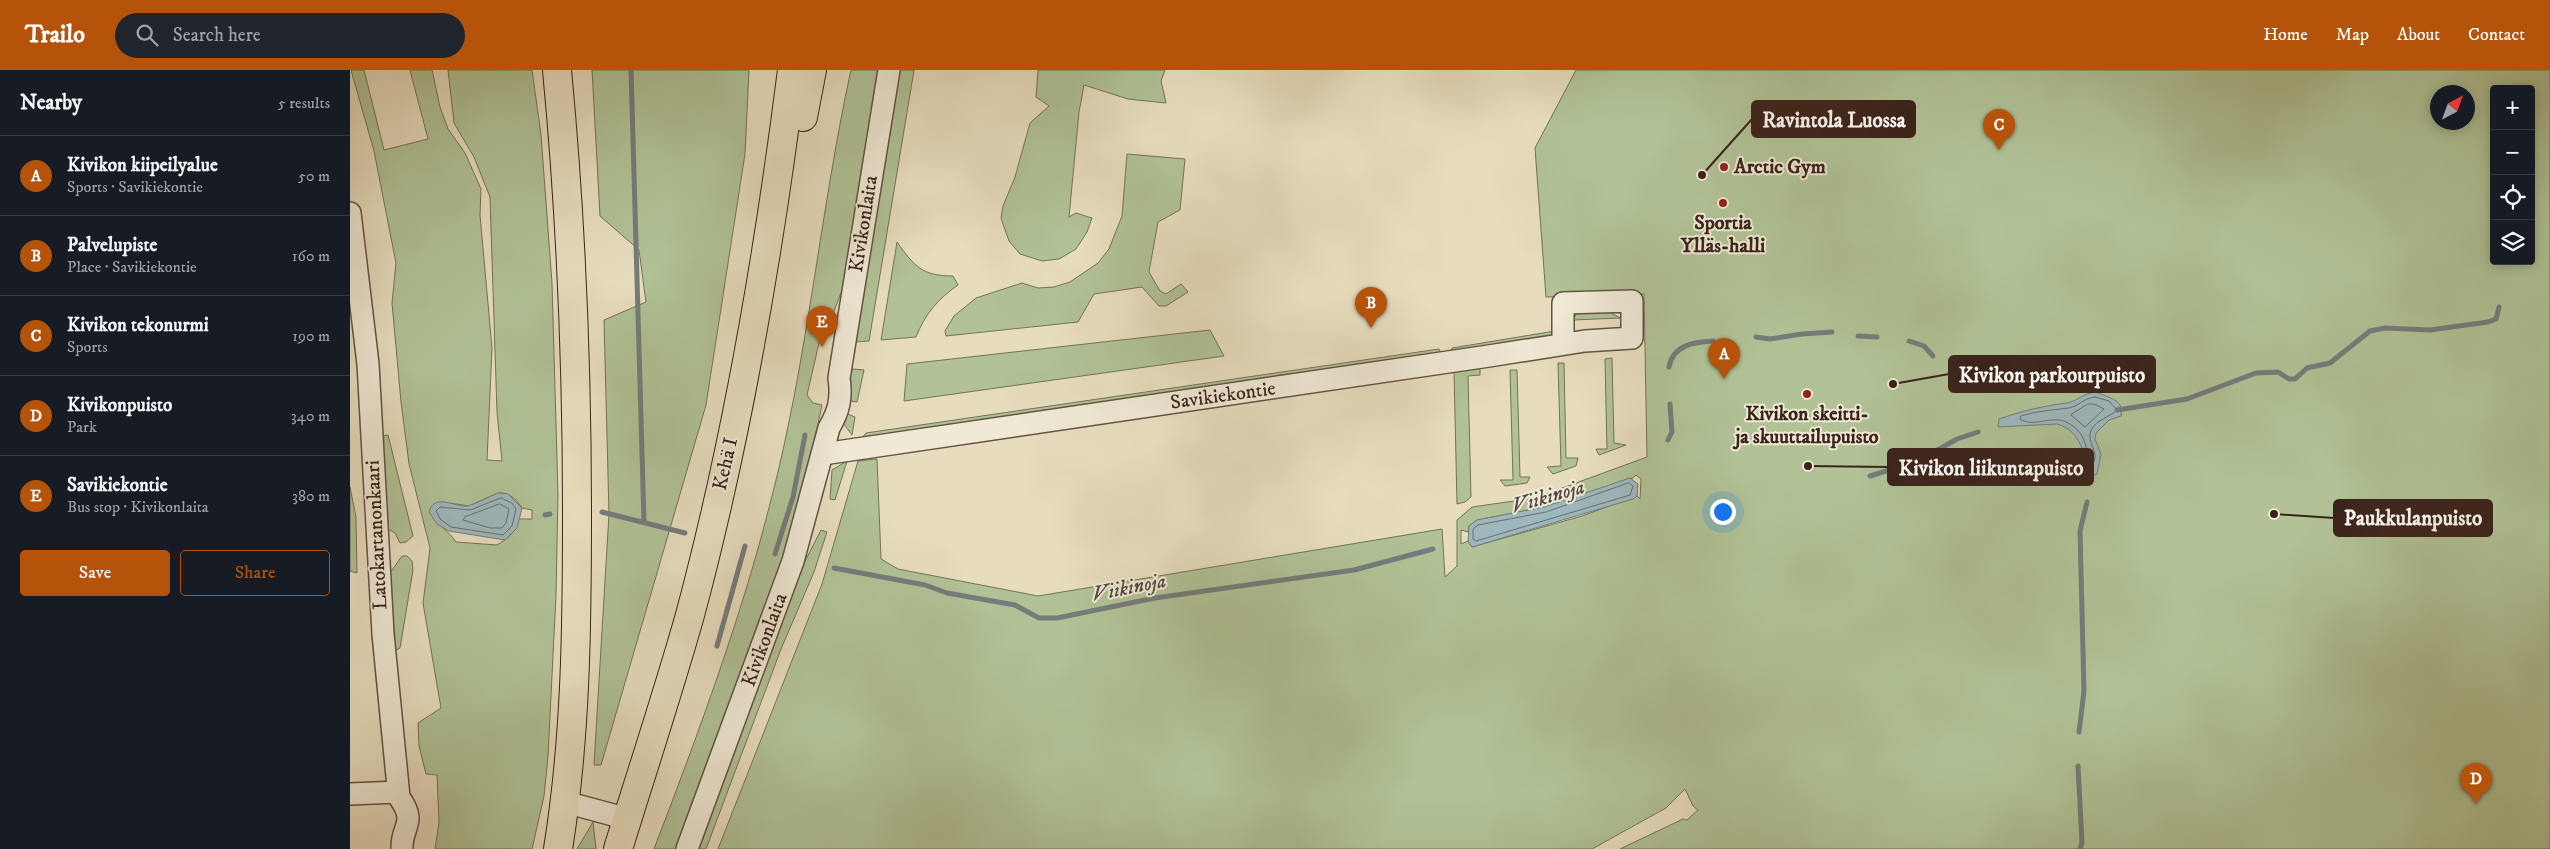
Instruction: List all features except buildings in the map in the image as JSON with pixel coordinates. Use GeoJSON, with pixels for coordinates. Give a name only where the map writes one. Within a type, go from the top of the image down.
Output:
{"type":"FeatureCollection","features":[{"type":"Feature","properties":{"kind":"highway"},"geometry":{"type":"LineString","coordinates":[[543,70],[563,135]]}},
{"type":"Feature","properties":{"kind":"highway"},"geometry":{"type":"LineString","coordinates":[[557,70],[570,234],[577,443],[576,639],[572,736],[558,849]]}},
{"type":"Feature","properties":{"kind":"highway","name":"Kehä I"},"geometry":{"type":"LineString","coordinates":[[618,849],[690,615],[738,413],[758,306],[792,70]]}},
{"type":"Feature","properties":{"kind":"highway"},"geometry":{"type":"LineString","coordinates":[[758,306],[798,149],[812,70]]}},
{"type":"Feature","properties":{"kind":"street","name":"Kivikonlaita"},"geometry":{"type":"LineString","coordinates":[[687,849],[793,561],[829,428],[838,414],[841,395],[839,378],[889,70]]}},
{"type":"Feature","properties":{"kind":"street","name":"Latokartanonkaari"},"geometry":{"type":"LineString","coordinates":[[350,213],[368,364],[380,583],[399,795],[407,809],[408,828],[401,845]]}},
{"type":"Feature","properties":{"kind":"street","name":"Savikiekontie"},"geometry":{"type":"LineString","coordinates":[[823,454],[1563,344]]}},
{"type":"Feature","properties":{"kind":"street"},"geometry":{"type":"LineString","coordinates":[[350,794],[399,795]]}},
{"type":"Feature","properties":{"kind":"street"},"geometry":{"type":"LineString","coordinates":[[565,802],[628,819]]}},
{"type":"Feature","properties":{"kind":"green space"},"geometry":{"type":"Polygon","coordinates":[[[351,70],[364,70],[384,150],[428,139],[410,70],[432,70],[440,107],[448,129],[465,153],[481,189],[480,215],[492,348],[487,460],[502,461],[497,412],[490,197],[474,157],[454,123],[448,70],[532,70],[541,135],[552,283],[558,495],[556,595],[548,756],[544,796],[532,849],[435,849],[439,822],[437,775],[426,774],[419,746],[418,723],[441,708],[423,603],[430,548],[409,464],[392,303],[396,263],[374,151],[351,70]],[[498,493],[469,506],[450,503],[432,514],[456,542],[497,545],[513,532],[518,519],[532,519],[532,510],[522,508],[512,497],[506,494],[498,493]]]}},
{"type":"Feature","properties":{"kind":"green space"},"geometry":{"type":"Polygon","coordinates":[[[592,70],[749,70],[745,154],[706,405],[601,765],[594,765],[609,514],[604,320],[646,302],[639,250],[600,216],[592,70]]]}},
{"type":"Feature","properties":{"kind":"green space"},"geometry":{"type":"Polygon","coordinates":[[[851,70],[880,70],[847,277],[831,319],[825,317],[807,395],[813,403],[822,405],[801,503],[784,560],[677,849],[654,849],[732,632],[771,500],[795,393],[840,123],[851,70]]]}},
{"type":"Feature","properties":{"kind":"green space"},"geometry":{"type":"Polygon","coordinates":[[[899,70],[914,70],[869,341],[855,342],[899,70]]]}},
{"type":"Feature","properties":{"kind":"green space"},"geometry":{"type":"Polygon","coordinates":[[[1038,70],[1165,70],[1161,81],[1166,103],[1128,99],[1084,85],[1079,112],[1069,217],[1076,213],[1092,218],[1087,232],[1076,249],[1059,259],[1042,261],[1020,254],[1009,241],[1001,218],[1003,206],[1015,177],[1030,123],[1049,106],[1036,97],[1038,70]]]}},
{"type":"Feature","properties":{"kind":"green space"},"geometry":{"type":"Polygon","coordinates":[[[1576,70],[2550,70],[2550,849],[1620,849],[1683,819],[1687,820],[1698,810],[1693,806],[1685,789],[1666,808],[1592,849],[718,849],[822,584],[858,461],[877,459],[881,559],[898,569],[1038,596],[1442,529],[1445,577],[1457,566],[1457,520],[1472,507],[1535,498],[1647,457],[1644,294],[1546,297],[1535,148],[1576,70]],[[1636,475],[1633,478],[1544,507],[1477,520],[1469,526],[1468,532],[1461,530],[1461,544],[1468,541],[1472,547],[1582,516],[1637,496],[1640,499],[1641,479],[1636,475]]]}},
{"type":"Feature","properties":{"kind":"green space"},"geometry":{"type":"Polygon","coordinates":[[[1127,154],[1185,159],[1180,210],[1158,222],[1149,272],[1160,291],[1166,294],[1181,284],[1188,292],[1166,306],[1159,306],[1142,287],[1094,294],[1078,322],[946,336],[945,331],[954,316],[976,298],[1022,283],[1038,288],[1054,287],[1070,282],[1098,263],[1109,249],[1122,216],[1127,154]]]}},
{"type":"Feature","properties":{"kind":"green space"},"geometry":{"type":"Polygon","coordinates":[[[897,242],[920,268],[926,272],[942,276],[953,276],[958,285],[933,308],[916,337],[881,340],[897,242]]]}},
{"type":"Feature","properties":{"kind":"green space"},"geometry":{"type":"Polygon","coordinates":[[[1610,312],[1620,318],[1573,320],[1577,313],[1610,312]]]}},
{"type":"Feature","properties":{"kind":"green space"},"geometry":{"type":"Polygon","coordinates":[[[1210,330],[1224,356],[904,401],[907,364],[1210,330]]]}},
{"type":"Feature","properties":{"kind":"green space"},"geometry":{"type":"Polygon","coordinates":[[[1555,331],[1552,336],[1451,354],[1452,348],[1555,331]]]}},
{"type":"Feature","properties":{"kind":"green space"},"geometry":{"type":"Polygon","coordinates":[[[1439,349],[1442,355],[862,438],[866,433],[1439,349]]]}},
{"type":"Feature","properties":{"kind":"green space"},"geometry":{"type":"Polygon","coordinates":[[[1612,358],[1614,443],[1626,445],[1599,455],[1596,449],[1607,449],[1605,359],[1612,358]]]}},
{"type":"Feature","properties":{"kind":"green space"},"geometry":{"type":"Polygon","coordinates":[[[1558,363],[1564,363],[1566,458],[1578,458],[1576,466],[1553,474],[1547,467],[1561,466],[1558,363]]]}},
{"type":"Feature","properties":{"kind":"green space"},"geometry":{"type":"Polygon","coordinates":[[[1480,367],[1480,375],[1468,376],[1471,497],[1465,502],[1457,504],[1454,371],[1480,367]]]}},
{"type":"Feature","properties":{"kind":"green space"},"geometry":{"type":"Polygon","coordinates":[[[853,369],[864,370],[857,402],[844,400],[849,372],[853,369]]]}},
{"type":"Feature","properties":{"kind":"green space"},"geometry":{"type":"Polygon","coordinates":[[[1510,370],[1517,370],[1520,477],[1530,477],[1527,483],[1505,486],[1500,480],[1513,480],[1510,370]]]}},
{"type":"Feature","properties":{"kind":"green space"},"geometry":{"type":"Polygon","coordinates":[[[843,412],[855,417],[852,435],[843,423],[843,412]]]}},
{"type":"Feature","properties":{"kind":"green space"},"geometry":{"type":"Polygon","coordinates":[[[388,435],[413,536],[406,542],[400,543],[395,533],[388,529],[382,436],[388,435]]]}},
{"type":"Feature","properties":{"kind":"green space"},"geometry":{"type":"Polygon","coordinates":[[[847,461],[835,500],[830,499],[832,470],[847,461]]]}},
{"type":"Feature","properties":{"kind":"green space"},"geometry":{"type":"Polygon","coordinates":[[[350,487],[356,517],[357,573],[350,571],[350,487]]]}},
{"type":"Feature","properties":{"kind":"green space"},"geometry":{"type":"Polygon","coordinates":[[[821,530],[827,532],[814,572],[781,649],[706,849],[698,849],[800,571],[821,530]]]}},
{"type":"Feature","properties":{"kind":"green space"},"geometry":{"type":"Polygon","coordinates":[[[402,556],[407,556],[412,561],[413,570],[400,648],[393,652],[390,573],[402,556]]]}},
{"type":"Feature","properties":{"kind":"green space"},"geometry":{"type":"Polygon","coordinates":[[[593,822],[596,849],[577,849],[593,822]]]}},
{"type":"Feature","properties":{"kind":"water"},"geometry":{"type":"Polygon","coordinates":[[[2096,392],[2114,400],[2122,410],[2121,416],[2109,420],[2096,433],[2095,439],[2101,454],[2097,474],[2092,476],[2077,438],[2065,427],[2057,424],[1998,427],[1999,419],[2033,409],[2071,402],[2096,392]]]}},
{"type":"Feature","properties":{"kind":"water"},"geometry":{"type":"Polygon","coordinates":[[[1630,478],[1638,484],[1637,496],[1633,499],[1472,547],[1468,541],[1469,526],[1477,520],[1544,507],[1630,478]]]}},
{"type":"Feature","properties":{"kind":"water"},"geometry":{"type":"Polygon","coordinates":[[[498,493],[508,494],[522,508],[517,528],[505,540],[449,531],[437,524],[429,512],[436,503],[446,502],[468,506],[498,493]]]}},
{"type":"Feature","properties":{"kind":"waterway"},"geometry":{"type":"LineString","coordinates":[[631,70],[644,522]]}},
{"type":"Feature","properties":{"kind":"waterway"},"geometry":{"type":"LineString","coordinates":[[2117,410],[2187,399],[2256,373],[2278,372],[2289,379],[2295,379],[2307,368],[2330,363],[2370,331],[2385,328],[2430,330],[2488,322],[2496,319],[2499,307]]}},
{"type":"Feature","properties":{"kind":"waterway"},"geometry":{"type":"LineString","coordinates":[[1756,337],[1770,339],[1832,332]]}},
{"type":"Feature","properties":{"kind":"waterway"},"geometry":{"type":"LineString","coordinates":[[1858,336],[1877,337]]}},
{"type":"Feature","properties":{"kind":"waterway"},"geometry":{"type":"LineString","coordinates":[[1669,367],[1675,354],[1685,346],[1713,341]]}},
{"type":"Feature","properties":{"kind":"waterway"},"geometry":{"type":"LineString","coordinates":[[1909,341],[1924,346],[1933,356]]}},
{"type":"Feature","properties":{"kind":"waterway"},"geometry":{"type":"LineString","coordinates":[[1668,440],[1672,432],[1670,404]]}},
{"type":"Feature","properties":{"kind":"waterway"},"geometry":{"type":"LineString","coordinates":[[1870,476],[1918,461],[1957,439],[1978,432]]}},
{"type":"Feature","properties":{"kind":"waterway"},"geometry":{"type":"LineString","coordinates":[[775,554],[793,497],[805,435]]}},
{"type":"Feature","properties":{"kind":"waterway"},"geometry":{"type":"LineString","coordinates":[[2079,732],[2084,691],[2080,531],[2087,502]]}},
{"type":"Feature","properties":{"kind":"waterway","name":"Viikinoja"},"geometry":{"type":"LineString","coordinates":[[602,512],[685,533]]}},
{"type":"Feature","properties":{"kind":"waterway","name":"Viikinoja"},"geometry":{"type":"LineString","coordinates":[[545,515],[550,514]]}},
{"type":"Feature","properties":{"kind":"waterway"},"geometry":{"type":"LineString","coordinates":[[717,646],[745,546]]}},
{"type":"Feature","properties":{"kind":"waterway","name":"Viikinoja"},"geometry":{"type":"LineString","coordinates":[[834,568],[925,585],[947,593],[1015,605],[1039,618],[1057,618],[1155,598],[1354,570],[1433,549]]}},
{"type":"Feature","properties":{"kind":"waterway"},"geometry":{"type":"LineString","coordinates":[[2078,766],[2082,843],[2080,849]]}},
{"type":"Feature","properties":{"kind":"place","name":"Kivikon tekonurmi"},"geometry":{"type":"Point","coordinates":[1999,150]}},
{"type":"Feature","properties":{"kind":"place","name":"Arctic Gym"},"geometry":{"type":"Point","coordinates":[1724,167]}},
{"type":"Feature","properties":{"kind":"place","name":"Ravintola Luossa"},"geometry":{"type":"Point","coordinates":[1702,175]}},
{"type":"Feature","properties":{"kind":"place","name":"Sportia Ylläs-halli"},"geometry":{"type":"Point","coordinates":[1723,203]}},
{"type":"Feature","properties":{"kind":"place","name":"Palvelupiste"},"geometry":{"type":"Point","coordinates":[1371,328]}},
{"type":"Feature","properties":{"kind":"place","name":"Savikiekontie"},"geometry":{"type":"Point","coordinates":[822,347]}},
{"type":"Feature","properties":{"kind":"place","name":"Kivikon kiipeilyalue"},"geometry":{"type":"Point","coordinates":[1724,379]}},
{"type":"Feature","properties":{"kind":"place","name":"Kivikon parkourpuisto"},"geometry":{"type":"Point","coordinates":[1893,384]}},
{"type":"Feature","properties":{"kind":"place","name":"Kivikon skeitti- ja skuuttailupuisto"},"geometry":{"type":"Point","coordinates":[1807,394]}},
{"type":"Feature","properties":{"kind":"place","name":"Kivikon liikuntapuisto"},"geometry":{"type":"Point","coordinates":[1808,466]}},
{"type":"Feature","properties":{"kind":"place","name":"Paukkulanpuisto"},"geometry":{"type":"Point","coordinates":[2274,514]}},
{"type":"Feature","properties":{"kind":"place","name":"Kivikonpuisto"},"geometry":{"type":"Point","coordinates":[2476,804]}}]}
